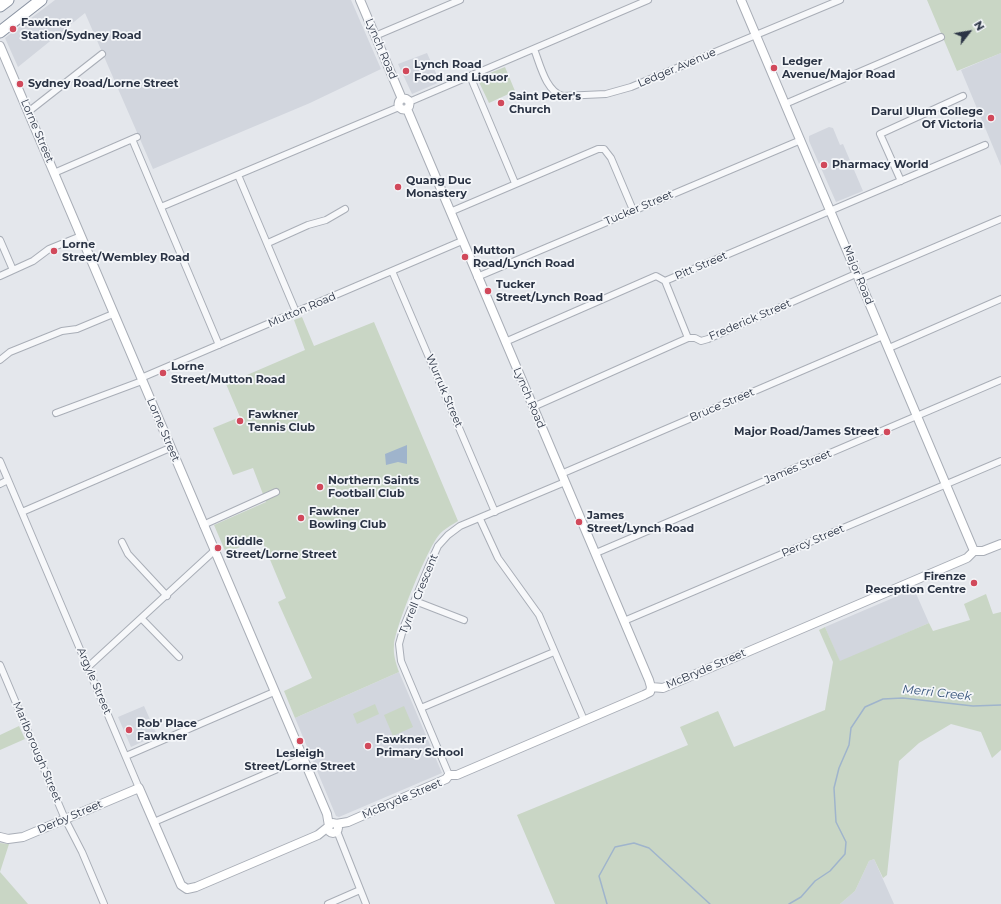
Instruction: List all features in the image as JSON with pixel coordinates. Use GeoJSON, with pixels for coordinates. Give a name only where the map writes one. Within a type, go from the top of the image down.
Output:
{"type":"FeatureCollection","features":[{"type":"Feature","properties":{"kind":"highway"},"geometry":{"type":"LineString","coordinates":[[0,6],[8,0]]}},
{"type":"Feature","properties":{"kind":"highway"},"geometry":{"type":"LineString","coordinates":[[0,32],[41,0]]}},
{"type":"Feature","properties":{"kind":"street","name":"Lynch Road"},"geometry":{"type":"LineString","coordinates":[[360,0],[596,553],[651,688]]}},
{"type":"Feature","properties":{"kind":"street"},"geometry":{"type":"LineString","coordinates":[[375,36],[460,0]]}},
{"type":"Feature","properties":{"kind":"street"},"geometry":{"type":"LineString","coordinates":[[161,207],[648,0]]}},
{"type":"Feature","properties":{"kind":"street","name":"Major Road"},"geometry":{"type":"LineString","coordinates":[[741,0],[947,484],[974,551]]}},
{"type":"Feature","properties":{"kind":"street","name":"Ledger Avenue"},"geometry":{"type":"LineString","coordinates":[[534,49],[550,86],[558,95],[601,94],[631,87],[840,0]]}},
{"type":"Feature","properties":{"kind":"street"},"geometry":{"type":"LineString","coordinates":[[785,104],[941,37]]}},
{"type":"Feature","properties":{"kind":"street","name":"Lorne Street"},"geometry":{"type":"LineString","coordinates":[[0,46],[274,692],[366,904]]}},
{"type":"Feature","properties":{"kind":"street"},"geometry":{"type":"LineString","coordinates":[[28,112],[102,54]]}},
{"type":"Feature","properties":{"kind":"street"},"geometry":{"type":"LineString","coordinates":[[470,76],[515,183]]}},
{"type":"Feature","properties":{"kind":"street"},"geometry":{"type":"LineString","coordinates":[[902,181],[880,134],[963,96]]}},
{"type":"Feature","properties":{"kind":"street"},"geometry":{"type":"LineString","coordinates":[[54,173],[135,138],[161,207],[219,345]]}},
{"type":"Feature","properties":{"kind":"street","name":"Tucker Street"},"geometry":{"type":"LineString","coordinates":[[477,277],[801,140]]}},
{"type":"Feature","properties":{"kind":"street","name":"Pitt Street"},"geometry":{"type":"LineString","coordinates":[[505,342],[656,276],[664,282],[985,145]]}},
{"type":"Feature","properties":{"kind":"street"},"geometry":{"type":"LineString","coordinates":[[450,212],[515,183],[598,149],[604,149],[611,158],[633,210]]}},
{"type":"Feature","properties":{"kind":"street"},"geometry":{"type":"LineString","coordinates":[[238,175],[268,242],[296,312]]}},
{"type":"Feature","properties":{"kind":"street"},"geometry":{"type":"LineString","coordinates":[[268,242],[308,225],[326,220],[345,209]]}},
{"type":"Feature","properties":{"kind":"street","name":"Frederick Street"},"geometry":{"type":"LineString","coordinates":[[533,407],[688,338],[695,338],[701,341],[708,339],[1001,219]]}},
{"type":"Feature","properties":{"kind":"street"},"geometry":{"type":"LineString","coordinates":[[0,276],[33,261],[49,249],[80,236]]}},
{"type":"Feature","properties":{"kind":"street"},"geometry":{"type":"LineString","coordinates":[[0,240],[13,270]]}},
{"type":"Feature","properties":{"kind":"street","name":"Mutton Road"},"geometry":{"type":"LineString","coordinates":[[56,413],[142,380],[219,345],[462,241]]}},
{"type":"Feature","properties":{"kind":"street","name":"Wurruk Street"},"geometry":{"type":"LineString","coordinates":[[392,271],[495,512]]}},
{"type":"Feature","properties":{"kind":"street"},"geometry":{"type":"LineString","coordinates":[[664,282],[688,338]]}},
{"type":"Feature","properties":{"kind":"street"},"geometry":{"type":"LineString","coordinates":[[889,348],[1001,299]]}},
{"type":"Feature","properties":{"kind":"street"},"geometry":{"type":"LineString","coordinates":[[0,360],[10,352],[62,331],[77,329],[113,314]]}},
{"type":"Feature","properties":{"kind":"street","name":"Bruce Street"},"geometry":{"type":"LineString","coordinates":[[561,474],[883,336]]}},
{"type":"Feature","properties":{"kind":"street","name":"James Street"},"geometry":{"type":"LineString","coordinates":[[596,553],[1001,380]]}},
{"type":"Feature","properties":{"kind":"street"},"geometry":{"type":"LineString","coordinates":[[22,512],[170,448]]}},
{"type":"Feature","properties":{"kind":"street","name":"Percy Street"},"geometry":{"type":"LineString","coordinates":[[624,621],[1001,460]]}},
{"type":"Feature","properties":{"kind":"street","name":"Argyle Street"},"geometry":{"type":"LineString","coordinates":[[0,461],[181,885],[187,889],[196,887]]}},
{"type":"Feature","properties":{"kind":"street"},"geometry":{"type":"LineString","coordinates":[[0,484],[8,480]]}},
{"type":"Feature","properties":{"kind":"street","name":"Tyrrell Crescent"},"geometry":{"type":"LineString","coordinates":[[449,775],[401,661],[400,644],[404,626],[438,546],[448,535],[460,526],[480,519],[565,482]]}},
{"type":"Feature","properties":{"kind":"street"},"geometry":{"type":"LineString","coordinates":[[203,525],[276,492]]}},
{"type":"Feature","properties":{"kind":"street"},"geometry":{"type":"LineString","coordinates":[[480,519],[498,558],[539,615],[584,720]]}},
{"type":"Feature","properties":{"kind":"street"},"geometry":{"type":"LineString","coordinates":[[122,542],[128,554],[166,596]]}},
{"type":"Feature","properties":{"kind":"street","name":"McBryde Street"},"geometry":{"type":"LineString","coordinates":[[196,887],[446,779],[449,775],[457,774],[644,695],[650,692],[651,688],[662,688],[967,558],[974,551],[983,551],[1001,544]]}},
{"type":"Feature","properties":{"kind":"street"},"geometry":{"type":"LineString","coordinates":[[88,668],[214,551]]}},
{"type":"Feature","properties":{"kind":"street"},"geometry":{"type":"LineString","coordinates":[[415,601],[464,620]]}},
{"type":"Feature","properties":{"kind":"street"},"geometry":{"type":"LineString","coordinates":[[142,619],[179,656]]}},
{"type":"Feature","properties":{"kind":"street"},"geometry":{"type":"LineString","coordinates":[[421,708],[554,652]]}},
{"type":"Feature","properties":{"kind":"street","name":"Marlborough Street"},"geometry":{"type":"LineString","coordinates":[[0,665],[65,819],[82,852],[104,904]]}},
{"type":"Feature","properties":{"kind":"street"},"geometry":{"type":"LineString","coordinates":[[126,756],[274,692]]}},
{"type":"Feature","properties":{"kind":"street"},"geometry":{"type":"LineString","coordinates":[[154,822],[303,758]]}},
{"type":"Feature","properties":{"kind":"street","name":"Derby Street"},"geometry":{"type":"LineString","coordinates":[[0,837],[8,839],[22,837],[139,788]]}},
{"type":"Feature","properties":{"kind":"street"},"geometry":{"type":"LineString","coordinates":[[328,904],[360,890]]}},
{"type":"Feature","properties":{"kind":"shaded area"},"geometry":{"type":"Polygon","coordinates":[[[55,0],[351,0],[381,69],[310,103],[153,169],[85,13],[18,67],[5,38],[55,0]]]}},
{"type":"Feature","properties":{"kind":"shaded area"},"geometry":{"type":"Polygon","coordinates":[[[427,53],[440,82],[412,94],[398,64],[427,53]]]}},
{"type":"Feature","properties":{"kind":"shaded area","name":"Darul Ulum College Of Victoria"},"geometry":{"type":"Polygon","coordinates":[[[1001,53],[1001,166],[961,70],[1001,53]]]}},
{"type":"Feature","properties":{"kind":"shaded area"},"geometry":{"type":"Polygon","coordinates":[[[829,127],[833,128],[840,145],[843,144],[863,191],[836,202],[809,141],[809,136],[829,127]]]}},
{"type":"Feature","properties":{"kind":"shaded area"},"geometry":{"type":"Polygon","coordinates":[[[914,589],[929,623],[840,662],[825,627],[914,589]]]}},
{"type":"Feature","properties":{"kind":"shaded area","name":"Fawkner Primary School"},"geometry":{"type":"Polygon","coordinates":[[[399,672],[442,773],[339,817],[336,816],[295,718],[399,672]]]}},
{"type":"Feature","properties":{"kind":"shaded area"},"geometry":{"type":"Polygon","coordinates":[[[144,706],[157,735],[131,747],[118,717],[144,706]]]}},
{"type":"Feature","properties":{"kind":"shaded area"},"geometry":{"type":"Polygon","coordinates":[[[874,859],[894,904],[840,904],[855,891],[869,861],[874,859]]]}},
{"type":"Feature","properties":{"kind":"green space"},"geometry":{"type":"Polygon","coordinates":[[[927,0],[1001,0],[1001,53],[957,71],[927,0]]]}},
{"type":"Feature","properties":{"kind":"green space"},"geometry":{"type":"Polygon","coordinates":[[[505,67],[515,91],[489,103],[478,80],[480,77],[505,67]]]}},
{"type":"Feature","properties":{"kind":"green space"},"geometry":{"type":"Polygon","coordinates":[[[302,317],[314,346],[374,322],[458,521],[441,533],[434,543],[420,571],[406,606],[394,645],[394,656],[399,672],[295,718],[284,691],[312,678],[278,602],[286,598],[261,538],[226,553],[214,525],[266,502],[253,468],[233,475],[213,428],[240,417],[226,384],[305,350],[294,320],[302,317]]]}},
{"type":"Feature","properties":{"kind":"green space"},"geometry":{"type":"Polygon","coordinates":[[[986,594],[993,614],[1001,612],[1001,750],[992,758],[981,732],[951,724],[919,743],[899,761],[887,875],[883,878],[874,859],[869,861],[855,891],[840,904],[555,904],[517,815],[688,745],[680,727],[718,711],[734,747],[825,710],[833,662],[819,630],[825,627],[840,661],[929,623],[933,631],[970,620],[964,604],[986,594]]]}},
{"type":"Feature","properties":{"kind":"green space"},"geometry":{"type":"Polygon","coordinates":[[[375,704],[379,714],[357,724],[353,714],[375,704]]]}},
{"type":"Feature","properties":{"kind":"green space"},"geometry":{"type":"Polygon","coordinates":[[[404,706],[413,727],[393,736],[384,715],[404,706]]]}},
{"type":"Feature","properties":{"kind":"green space"},"geometry":{"type":"Polygon","coordinates":[[[19,726],[25,739],[0,750],[0,735],[19,726]]]}},
{"type":"Feature","properties":{"kind":"green space"},"geometry":{"type":"Polygon","coordinates":[[[0,843],[9,844],[0,872],[0,843]]]}},
{"type":"Feature","properties":{"kind":"green space"},"geometry":{"type":"Polygon","coordinates":[[[0,872],[28,904],[0,904],[0,872]]]}},
{"type":"Feature","properties":{"kind":"water"},"geometry":{"type":"Polygon","coordinates":[[[407,445],[407,464],[398,462],[386,465],[385,454],[407,445]]]}},
{"type":"Feature","properties":{"kind":"waterway","name":"Merri Creek"},"geometry":{"type":"LineString","coordinates":[[789,904],[801,897],[815,881],[830,871],[845,854],[846,842],[836,822],[834,788],[839,768],[849,745],[851,728],[865,707],[883,699],[903,698],[973,706],[1001,705]]}},
{"type":"Feature","properties":{"kind":"waterway","name":"Merri Creek"},"geometry":{"type":"LineString","coordinates":[[607,904],[599,876],[615,847],[634,843],[649,848],[710,904]]}},
{"type":"Feature","properties":{"kind":"place","name":"Fawkner Station/Sydney Road"},"geometry":{"type":"Point","coordinates":[13,29]}},
{"type":"Feature","properties":{"kind":"place","name":"Ledger Avenue/Major Road"},"geometry":{"type":"Point","coordinates":[774,68]}},
{"type":"Feature","properties":{"kind":"place","name":"Lynch Road Food and Liquor"},"geometry":{"type":"Point","coordinates":[406,71]}},
{"type":"Feature","properties":{"kind":"place","name":"Sydney Road/Lorne Street"},"geometry":{"type":"Point","coordinates":[20,84]}},
{"type":"Feature","properties":{"kind":"place","name":"Saint Peter's Church"},"geometry":{"type":"Point","coordinates":[501,103]}},
{"type":"Feature","properties":{"kind":"place","name":"Darul Ulum College Of Victoria"},"geometry":{"type":"Point","coordinates":[991,118]}},
{"type":"Feature","properties":{"kind":"place","name":"Pharmacy World"},"geometry":{"type":"Point","coordinates":[824,165]}},
{"type":"Feature","properties":{"kind":"place","name":"Quang Duc Monastery"},"geometry":{"type":"Point","coordinates":[398,187]}},
{"type":"Feature","properties":{"kind":"place","name":"Lorne Street/Wembley Road"},"geometry":{"type":"Point","coordinates":[54,251]}},
{"type":"Feature","properties":{"kind":"place","name":"Mutton Road/Lynch Road"},"geometry":{"type":"Point","coordinates":[465,257]}},
{"type":"Feature","properties":{"kind":"place","name":"Tucker Street/Lynch Road"},"geometry":{"type":"Point","coordinates":[488,291]}},
{"type":"Feature","properties":{"kind":"place","name":"Lorne Street/Mutton Road"},"geometry":{"type":"Point","coordinates":[163,373]}},
{"type":"Feature","properties":{"kind":"place","name":"Fawkner Tennis Club"},"geometry":{"type":"Point","coordinates":[240,421]}},
{"type":"Feature","properties":{"kind":"place","name":"Major Road/James Street"},"geometry":{"type":"Point","coordinates":[887,432]}},
{"type":"Feature","properties":{"kind":"place","name":"Northern Saints Football Club"},"geometry":{"type":"Point","coordinates":[320,487]}},
{"type":"Feature","properties":{"kind":"place","name":"Fawkner Bowling Club"},"geometry":{"type":"Point","coordinates":[301,518]}},
{"type":"Feature","properties":{"kind":"place","name":"James Street/Lynch Road"},"geometry":{"type":"Point","coordinates":[579,522]}},
{"type":"Feature","properties":{"kind":"place","name":"Kiddle Street/Lorne Street"},"geometry":{"type":"Point","coordinates":[218,548]}},
{"type":"Feature","properties":{"kind":"place","name":"Firenze Reception Centre"},"geometry":{"type":"Point","coordinates":[974,583]}},
{"type":"Feature","properties":{"kind":"place","name":"Rob' Place Fawkner"},"geometry":{"type":"Point","coordinates":[129,730]}},
{"type":"Feature","properties":{"kind":"place","name":"Lesleigh Street/Lorne Street"},"geometry":{"type":"Point","coordinates":[300,741]}},
{"type":"Feature","properties":{"kind":"place","name":"Fawkner Primary School"},"geometry":{"type":"Point","coordinates":[368,746]}}]}
